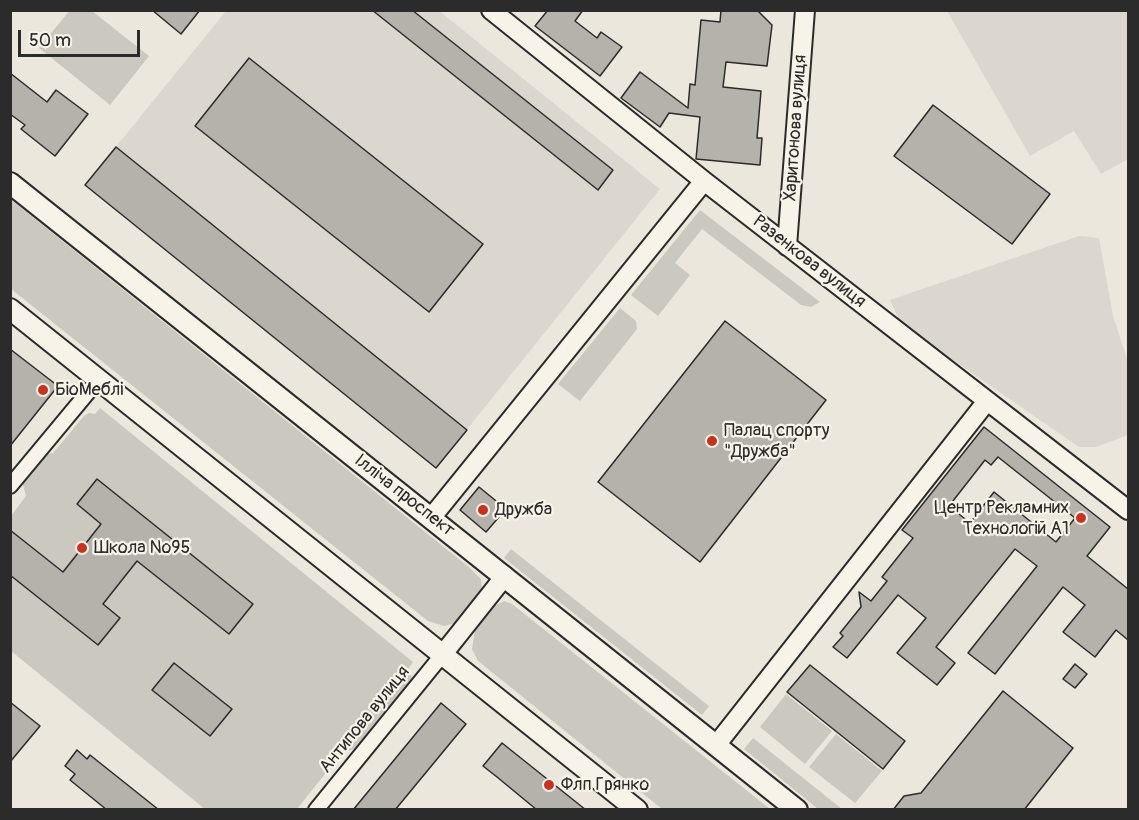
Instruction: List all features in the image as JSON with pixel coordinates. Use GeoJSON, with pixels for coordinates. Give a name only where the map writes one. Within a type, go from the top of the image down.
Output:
{"type":"FeatureCollection","features":[{"type":"Feature","properties":{"kind":"main road","name":"Ілліча проспект"},"geometry":{"type":"LineString","coordinates":[[10,183],[797,810]]}},
{"type":"Feature","properties":{"kind":"main road"},"geometry":{"type":"LineString","coordinates":[[10,309],[638,810]]}},
{"type":"Feature","properties":{"kind":"street","name":"Разенкова вулиця"},"geometry":{"type":"LineString","coordinates":[[491,10],[704,181],[1128,510]]}},
{"type":"Feature","properties":{"kind":"street","name":"Харитонова вулиця"},"geometry":{"type":"LineString","coordinates":[[787,246],[805,10]]}},
{"type":"Feature","properties":{"kind":"street"},"geometry":{"type":"LineString","coordinates":[[431,518],[704,181]]}},
{"type":"Feature","properties":{"kind":"street"},"geometry":{"type":"LineString","coordinates":[[10,486],[99,379]]}},
{"type":"Feature","properties":{"kind":"street"},"geometry":{"type":"LineString","coordinates":[[717,744],[987,401]]}},
{"type":"Feature","properties":{"kind":"street"},"geometry":{"type":"LineString","coordinates":[[443,654],[505,576]]}},
{"type":"Feature","properties":{"kind":"street","name":"Антипова вулиця"},"geometry":{"type":"LineString","coordinates":[[316,810],[443,654]]}},
{"type":"Feature","properties":{"kind":"shaded area"},"geometry":{"type":"Polygon","coordinates":[[[70,10],[92,11],[149,56],[110,105],[39,48],[70,10]]]}},
{"type":"Feature","properties":{"kind":"shaded area"},"geometry":{"type":"Polygon","coordinates":[[[438,10],[660,189],[436,468],[85,185],[226,11],[438,10]]]}},
{"type":"Feature","properties":{"kind":"shaded area"},"geometry":{"type":"Polygon","coordinates":[[[947,11],[1128,11],[1128,159],[1101,174],[1074,131],[1030,156],[947,11]]]}},
{"type":"Feature","properties":{"kind":"shaded area"},"geometry":{"type":"Polygon","coordinates":[[[10,199],[470,568],[481,579],[482,591],[465,613],[455,623],[444,626],[428,621],[11,289],[10,199]]]}},
{"type":"Feature","properties":{"kind":"shaded area"},"geometry":{"type":"Polygon","coordinates":[[[700,210],[820,302],[811,307],[801,305],[702,229],[675,263],[690,275],[658,316],[631,295],[700,210]]]}},
{"type":"Feature","properties":{"kind":"shaded area"},"geometry":{"type":"Polygon","coordinates":[[[1079,236],[1099,238],[1113,316],[1128,362],[1128,435],[1096,447],[1079,447],[901,324],[890,300],[1079,236]]]}},
{"type":"Feature","properties":{"kind":"shaded area"},"geometry":{"type":"Polygon","coordinates":[[[620,308],[636,321],[637,329],[580,401],[558,384],[620,308]]]}},
{"type":"Feature","properties":{"kind":"shaded area"},"geometry":{"type":"Polygon","coordinates":[[[100,408],[413,662],[408,669],[412,678],[406,694],[358,747],[341,754],[297,809],[206,810],[11,651],[11,516],[26,496],[22,481],[44,455],[53,453],[84,416],[89,413],[95,414],[100,408]]]}},
{"type":"Feature","properties":{"kind":"shaded area"},"geometry":{"type":"Polygon","coordinates":[[[511,549],[709,706],[702,715],[504,558],[511,549]]]}},
{"type":"Feature","properties":{"kind":"shaded area"},"geometry":{"type":"Polygon","coordinates":[[[504,601],[512,604],[770,809],[662,809],[478,661],[472,649],[475,630],[491,608],[504,601]]]}},
{"type":"Feature","properties":{"kind":"shaded area"},"geometry":{"type":"Polygon","coordinates":[[[786,694],[832,731],[805,764],[760,727],[786,694]]]}},
{"type":"Feature","properties":{"kind":"shaded area"},"geometry":{"type":"Polygon","coordinates":[[[836,734],[882,771],[855,803],[809,767],[836,734]]]}},
{"type":"Feature","properties":{"kind":"shaded area"},"geometry":{"type":"Polygon","coordinates":[[[753,738],[842,809],[818,809],[744,749],[753,738]]]}},
{"type":"Feature","properties":{"kind":"building"},"geometry":{"type":"Polygon","coordinates":[[[152,10],[200,10],[181,34],[152,10]]]}},
{"type":"Feature","properties":{"kind":"building"},"geometry":{"type":"Polygon","coordinates":[[[372,10],[412,10],[613,170],[598,190],[372,10]]]}},
{"type":"Feature","properties":{"kind":"building"},"geometry":{"type":"Polygon","coordinates":[[[548,10],[583,10],[575,21],[597,38],[601,32],[622,47],[600,76],[535,26],[548,10]]]}},
{"type":"Feature","properties":{"kind":"building"},"geometry":{"type":"Polygon","coordinates":[[[721,10],[757,10],[772,25],[767,66],[726,62],[723,87],[761,91],[757,138],[762,138],[760,165],[696,159],[700,117],[669,113],[660,127],[621,98],[640,72],[688,108],[690,84],[695,85],[701,20],[720,22],[721,10]]]}},
{"type":"Feature","properties":{"kind":"building"},"geometry":{"type":"Polygon","coordinates":[[[249,58],[483,244],[429,312],[195,126],[249,58]]]}},
{"type":"Feature","properties":{"kind":"building"},"geometry":{"type":"Polygon","coordinates":[[[10,73],[47,102],[56,90],[88,114],[55,156],[21,129],[25,125],[10,114],[10,73]]]}},
{"type":"Feature","properties":{"kind":"building"},"geometry":{"type":"Polygon","coordinates":[[[933,105],[1050,194],[1012,244],[894,156],[933,105]]]}},
{"type":"Feature","properties":{"kind":"building"},"geometry":{"type":"Polygon","coordinates":[[[116,147],[467,430],[436,468],[85,185],[116,147]]]}},
{"type":"Feature","properties":{"kind":"building","name":"Палац спорту \"Дружба\""},"geometry":{"type":"Polygon","coordinates":[[[725,321],[826,400],[700,562],[598,482],[725,321]]]}},
{"type":"Feature","properties":{"kind":"building"},"geometry":{"type":"Polygon","coordinates":[[[10,349],[58,386],[10,446],[10,349]]]}},
{"type":"Feature","properties":{"kind":"building"},"geometry":{"type":"Polygon","coordinates":[[[984,427],[1110,527],[1087,556],[1128,589],[1128,640],[1116,630],[1095,657],[1063,632],[1085,605],[1063,587],[995,674],[968,653],[1037,566],[1015,549],[936,647],[955,663],[937,685],[897,653],[926,618],[898,595],[847,658],[833,647],[843,636],[840,633],[861,607],[859,592],[871,601],[887,581],[882,577],[913,538],[902,530],[984,427]],[[998,457],[991,465],[985,460],[949,506],[970,523],[994,492],[1056,542],[1075,518],[998,457]]]}},
{"type":"Feature","properties":{"kind":"building"},"geometry":{"type":"Polygon","coordinates":[[[97,479],[253,604],[229,634],[137,561],[103,604],[120,618],[98,645],[10,575],[10,530],[63,572],[101,524],[77,504],[97,479]]]}},
{"type":"Feature","properties":{"kind":"building","name":"Дружба"},"geometry":{"type":"Polygon","coordinates":[[[479,487],[506,509],[486,532],[460,510],[479,487]]]}},
{"type":"Feature","properties":{"kind":"building"},"geometry":{"type":"Polygon","coordinates":[[[174,663],[232,709],[210,736],[152,690],[174,663]]]}},
{"type":"Feature","properties":{"kind":"building"},"geometry":{"type":"Polygon","coordinates":[[[1075,664],[1087,674],[1075,688],[1063,679],[1075,664]]]}},
{"type":"Feature","properties":{"kind":"building"},"geometry":{"type":"Polygon","coordinates":[[[810,665],[905,741],[883,769],[787,692],[810,665]]]}},
{"type":"Feature","properties":{"kind":"building"},"geometry":{"type":"Polygon","coordinates":[[[1003,691],[1073,748],[1024,810],[893,810],[904,796],[921,793],[1003,691]]]}},
{"type":"Feature","properties":{"kind":"building"},"geometry":{"type":"Polygon","coordinates":[[[10,702],[40,726],[10,762],[10,702]]]}},
{"type":"Feature","properties":{"kind":"building"},"geometry":{"type":"Polygon","coordinates":[[[441,703],[466,724],[395,810],[353,810],[441,703]]]}},
{"type":"Feature","properties":{"kind":"building"},"geometry":{"type":"Polygon","coordinates":[[[502,743],[586,810],[537,810],[483,766],[502,743]]]}},
{"type":"Feature","properties":{"kind":"building"},"geometry":{"type":"Polygon","coordinates":[[[77,750],[87,759],[90,755],[159,810],[107,810],[70,780],[75,774],[65,766],[77,750]]]}},
{"type":"Feature","properties":{"kind":"place","name":"БіоМеблі"},"geometry":{"type":"Point","coordinates":[43,390]}},
{"type":"Feature","properties":{"kind":"place","name":"Палац спорту \"Дружба\""},"geometry":{"type":"Point","coordinates":[712,441]}},
{"type":"Feature","properties":{"kind":"place","name":"Дружба"},"geometry":{"type":"Point","coordinates":[483,510]}},
{"type":"Feature","properties":{"kind":"place","name":"Центр Рекламних Технологій А1"},"geometry":{"type":"Point","coordinates":[1081,518]}},
{"type":"Feature","properties":{"kind":"place","name":"Школа №95"},"geometry":{"type":"Point","coordinates":[82,548]}},
{"type":"Feature","properties":{"kind":"place","name":"Флп Грянко"},"geometry":{"type":"Point","coordinates":[549,785]}}]}
